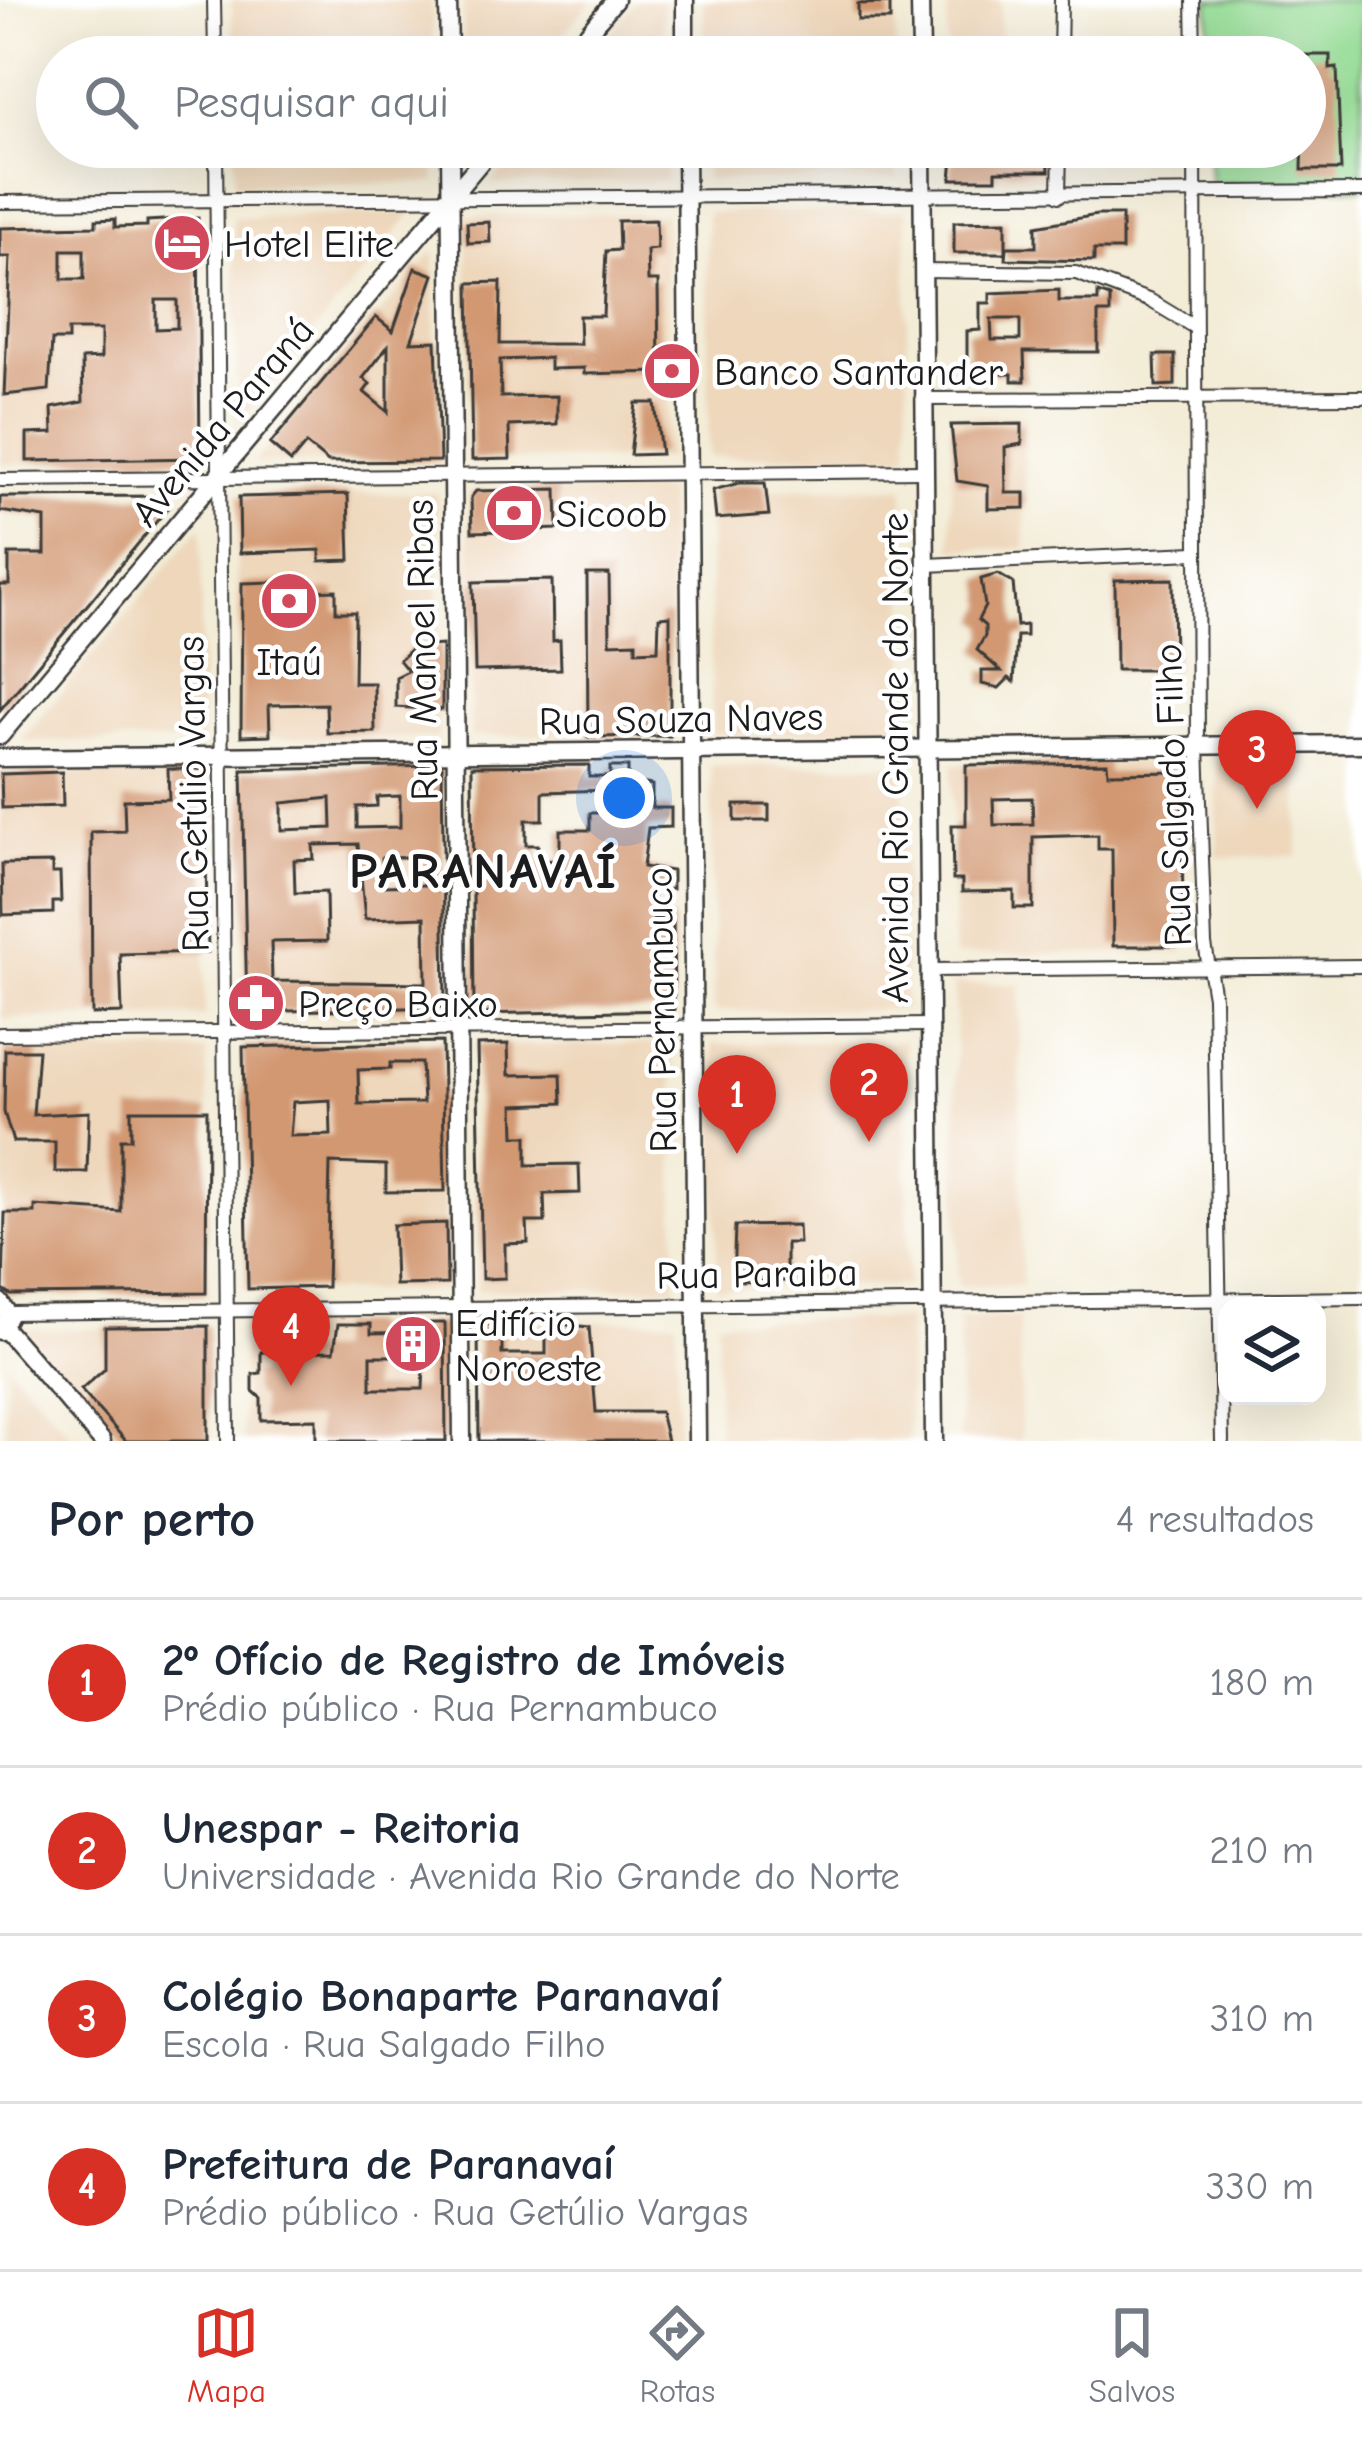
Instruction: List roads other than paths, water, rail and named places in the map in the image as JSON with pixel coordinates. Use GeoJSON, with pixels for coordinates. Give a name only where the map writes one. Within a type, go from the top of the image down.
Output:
{"type":"FeatureCollection","features":[{"type":"Feature","properties":{"kind":"street"},"geometry":{"type":"LineString","coordinates":[[214,0],[215,36]]}},
{"type":"Feature","properties":{"kind":"street"},"geometry":{"type":"LineString","coordinates":[[448,0],[448,36]]}},
{"type":"Feature","properties":{"kind":"street"},"geometry":{"type":"LineString","coordinates":[[585,36],[615,0]]}},
{"type":"Feature","properties":{"kind":"street"},"geometry":{"type":"LineString","coordinates":[[685,0],[685,36]]}},
{"type":"Feature","properties":{"kind":"street"},"geometry":{"type":"LineString","coordinates":[[920,0],[921,36]]}},
{"type":"Feature","properties":{"kind":"street"},"geometry":{"type":"LineString","coordinates":[[1060,36],[1061,0]]}},
{"type":"Feature","properties":{"kind":"street"},"geometry":{"type":"LineString","coordinates":[[1192,0],[1193,36]]}},
{"type":"Feature","properties":{"kind":"street","name":"Rua Getúlio Vargas"},"geometry":{"type":"LineString","coordinates":[[216,168],[228,1441]]}},
{"type":"Feature","properties":{"kind":"street","name":"Rua Manoel Ribas"},"geometry":{"type":"LineString","coordinates":[[450,168],[462,1441]]}},
{"type":"Feature","properties":{"kind":"street","name":"Avenida Paraná"},"geometry":{"type":"LineString","coordinates":[[0,736],[476,168]]}},
{"type":"Feature","properties":{"kind":"street","name":"Rua Pernambuco"},"geometry":{"type":"LineString","coordinates":[[686,168],[697,1441]]}},
{"type":"Feature","properties":{"kind":"street","name":"Avenida Rio Grande do Norte"},"geometry":{"type":"LineString","coordinates":[[922,168],[934,1441]]}},
{"type":"Feature","properties":{"kind":"street"},"geometry":{"type":"LineString","coordinates":[[1059,196],[1060,168]]}},
{"type":"Feature","properties":{"kind":"street","name":"Rua Salgado Filho"},"geometry":{"type":"LineString","coordinates":[[1195,168],[1198,745],[1223,1297]]}},
{"type":"Feature","properties":{"kind":"street"},"geometry":{"type":"LineString","coordinates":[[0,202],[1362,191]]}},
{"type":"Feature","properties":{"kind":"street"},"geometry":{"type":"LineString","coordinates":[[923,271],[1076,273],[1151,301],[1194,327]]}},
{"type":"Feature","properties":{"kind":"street"},"geometry":{"type":"LineString","coordinates":[[923,399],[1362,398]]}},
{"type":"Feature","properties":{"kind":"street"},"geometry":{"type":"LineString","coordinates":[[0,480],[925,472]]}},
{"type":"Feature","properties":{"kind":"street"},"geometry":{"type":"LineString","coordinates":[[927,565],[1196,553]]}},
{"type":"Feature","properties":{"kind":"street","name":"Rua Souza Naves"},"geometry":{"type":"LineString","coordinates":[[0,758],[1362,744]]}},
{"type":"Feature","properties":{"kind":"street"},"geometry":{"type":"LineString","coordinates":[[930,970],[1362,966]]}},
{"type":"Feature","properties":{"kind":"street"},"geometry":{"type":"LineString","coordinates":[[0,1034],[930,1025]]}},
{"type":"Feature","properties":{"kind":"street","name":"Rua Paraiba"},"geometry":{"type":"LineString","coordinates":[[1326,1298],[1362,1298]]}},
{"type":"Feature","properties":{"kind":"street","name":"Rua Paraiba"},"geometry":{"type":"LineString","coordinates":[[3,1318],[227,1308],[1218,1299]]}},
{"type":"Feature","properties":{"kind":"street"},"geometry":{"type":"LineString","coordinates":[[3,1318],[102,1441]]}},
{"type":"Feature","properties":{"kind":"street","name":"Rua Salgado Filho"},"geometry":{"type":"LineString","coordinates":[[1222,1405],[1222,1441]]}},
{"type":"Feature","properties":{"kind":"place","name":"Hotel Elite"},"geometry":{"type":"Point","coordinates":[182,243]}},
{"type":"Feature","properties":{"kind":"place","name":"Banco Santander"},"geometry":{"type":"Point","coordinates":[672,371]}},
{"type":"Feature","properties":{"kind":"place","name":"Sicoob"},"geometry":{"type":"Point","coordinates":[514,513]}},
{"type":"Feature","properties":{"kind":"place","name":"Itaú"},"geometry":{"type":"Point","coordinates":[289,601]}},
{"type":"Feature","properties":{"kind":"place","name":"Colégio Bonaparte Paranavaí"},"geometry":{"type":"Point","coordinates":[1257,809]}},
{"type":"Feature","properties":{"kind":"place","name":"Preço Baixo"},"geometry":{"type":"Point","coordinates":[256,1003]}},
{"type":"Feature","properties":{"kind":"place","name":"Unespar - Reitoria"},"geometry":{"type":"Point","coordinates":[869,1142]}},
{"type":"Feature","properties":{"kind":"place","name":"2º Ofício de Registro de Imóveis"},"geometry":{"type":"Point","coordinates":[737,1154]}},
{"type":"Feature","properties":{"kind":"place","name":"Edifício Noroeste"},"geometry":{"type":"Point","coordinates":[413,1344]}},
{"type":"Feature","properties":{"kind":"place","name":"Prefeitura de Paranavaí"},"geometry":{"type":"Point","coordinates":[291,1386]}},
{"type":"Feature","properties":{"kind":"district","name":"PARANAVAÍ"},"geometry":{"type":"Point","coordinates":[484,870]}}]}
